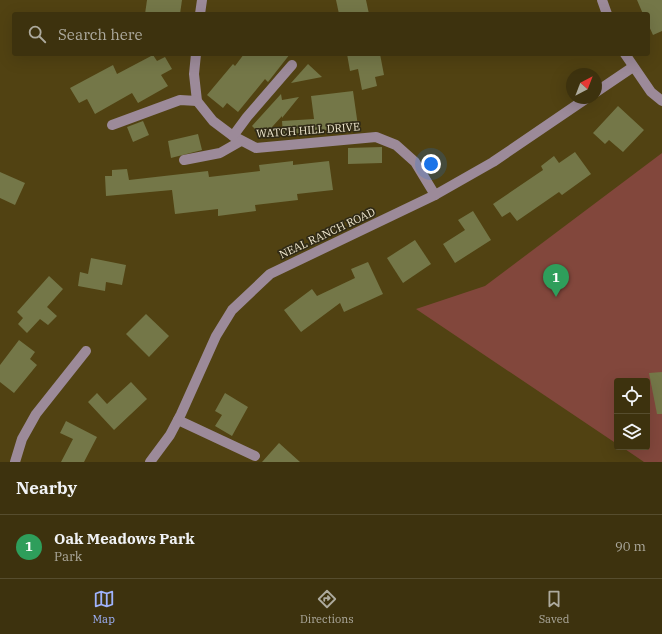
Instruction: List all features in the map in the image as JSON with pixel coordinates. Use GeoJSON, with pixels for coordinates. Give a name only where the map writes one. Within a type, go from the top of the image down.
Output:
{"type":"FeatureCollection","features":[{"type":"Feature","properties":{"kind":"street"},"geometry":{"type":"LineString","coordinates":[[200,12],[202,0]]}},
{"type":"Feature","properties":{"kind":"street"},"geometry":{"type":"LineString","coordinates":[[602,0],[606,12]]}},
{"type":"Feature","properties":{"kind":"street"},"geometry":{"type":"LineString","coordinates":[[112,126],[180,100],[197,101],[194,74],[196,56]]}},
{"type":"Feature","properties":{"kind":"street"},"geometry":{"type":"LineString","coordinates":[[626,56],[632,67],[652,92],[662,101]]}},
{"type":"Feature","properties":{"kind":"street"},"geometry":{"type":"LineString","coordinates":[[184,160],[220,153],[237,138],[247,117],[292,65]]}},
{"type":"Feature","properties":{"kind":"street"},"geometry":{"type":"LineString","coordinates":[[602,88],[632,67]]}},
{"type":"Feature","properties":{"kind":"street","name":"WATCH HILL DRIVE"},"geometry":{"type":"LineString","coordinates":[[197,101],[213,121],[237,138],[256,148],[376,137],[396,145],[414,162],[435,195]]}},
{"type":"Feature","properties":{"kind":"street","name":"NEAL RANCH ROAD"},"geometry":{"type":"LineString","coordinates":[[150,462],[170,435],[216,336],[232,310],[270,274],[435,195],[493,162],[578,104]]}},
{"type":"Feature","properties":{"kind":"street"},"geometry":{"type":"LineString","coordinates":[[16,462],[22,439],[36,414],[86,351]]}},
{"type":"Feature","properties":{"kind":"street"},"geometry":{"type":"LineString","coordinates":[[178,420],[255,456]]}},
{"type":"Feature","properties":{"kind":"shaded area"},"geometry":{"type":"Polygon","coordinates":[[[662,153],[662,462],[644,462],[626,450],[650,450],[650,378],[614,378],[614,442],[416,309],[485,286],[662,153]]]}},
{"type":"Feature","properties":{"kind":"building"},"geometry":{"type":"Polygon","coordinates":[[[147,0],[182,0],[180,12],[145,12],[147,0]]]}},
{"type":"Feature","properties":{"kind":"building"},"geometry":{"type":"Polygon","coordinates":[[[336,0],[366,0],[369,12],[339,12],[336,0]]]}},
{"type":"Feature","properties":{"kind":"building"},"geometry":{"type":"Polygon","coordinates":[[[637,0],[662,0],[662,31],[653,35],[650,28],[650,12],[642,12],[637,0]]]}},
{"type":"Feature","properties":{"kind":"building"},"geometry":{"type":"Polygon","coordinates":[[[151,56],[154,56],[157,61],[165,57],[172,69],[161,75],[168,86],[138,103],[132,93],[95,114],[87,99],[79,103],[70,88],[113,65],[117,74],[151,56]]]}},
{"type":"Feature","properties":{"kind":"building"},"geometry":{"type":"Polygon","coordinates":[[[242,56],[288,56],[268,82],[265,79],[238,112],[227,103],[223,108],[207,95],[233,64],[235,66],[242,56]]]}},
{"type":"Feature","properties":{"kind":"building"},"geometry":{"type":"Polygon","coordinates":[[[347,56],[380,56],[384,75],[375,77],[377,86],[362,90],[358,69],[350,71],[347,56]]]}},
{"type":"Feature","properties":{"kind":"building"},"geometry":{"type":"Polygon","coordinates":[[[308,64],[322,77],[291,83],[308,64]]]}},
{"type":"Feature","properties":{"kind":"building"},"geometry":{"type":"Polygon","coordinates":[[[353,91],[358,126],[283,135],[282,121],[314,119],[311,96],[353,91]]]}},
{"type":"Feature","properties":{"kind":"building"},"geometry":{"type":"Polygon","coordinates":[[[281,94],[282,100],[299,97],[282,118],[282,116],[263,137],[252,126],[281,94]]]}},
{"type":"Feature","properties":{"kind":"building"},"geometry":{"type":"Polygon","coordinates":[[[618,106],[644,130],[623,152],[609,140],[605,144],[593,133],[618,106]]]}},
{"type":"Feature","properties":{"kind":"building"},"geometry":{"type":"Polygon","coordinates":[[[143,121],[149,135],[133,142],[127,127],[143,121]]]}},
{"type":"Feature","properties":{"kind":"building"},"geometry":{"type":"Polygon","coordinates":[[[198,134],[202,150],[171,158],[168,141],[198,134]]]}},
{"type":"Feature","properties":{"kind":"building"},"geometry":{"type":"Polygon","coordinates":[[[382,147],[382,163],[348,164],[348,148],[382,147]]]}},
{"type":"Feature","properties":{"kind":"building"},"geometry":{"type":"Polygon","coordinates":[[[575,152],[591,174],[562,195],[559,192],[517,221],[510,212],[502,217],[493,204],[543,170],[541,166],[554,156],[559,163],[575,152]]]}},
{"type":"Feature","properties":{"kind":"building"},"geometry":{"type":"Polygon","coordinates":[[[293,161],[293,165],[329,161],[333,190],[297,194],[298,200],[255,205],[256,211],[218,216],[218,209],[175,214],[172,190],[106,196],[105,176],[112,176],[112,170],[127,169],[129,180],[208,171],[209,177],[260,171],[259,165],[293,161]]]}},
{"type":"Feature","properties":{"kind":"building"},"geometry":{"type":"Polygon","coordinates":[[[0,172],[25,183],[15,205],[0,198],[0,172]]]}},
{"type":"Feature","properties":{"kind":"building"},"geometry":{"type":"Polygon","coordinates":[[[473,211],[491,240],[455,263],[443,244],[465,230],[458,220],[473,211]]]}},
{"type":"Feature","properties":{"kind":"building"},"geometry":{"type":"Polygon","coordinates":[[[415,240],[431,264],[403,283],[387,258],[415,240]]]}},
{"type":"Feature","properties":{"kind":"building"},"geometry":{"type":"Polygon","coordinates":[[[91,258],[126,265],[122,285],[106,282],[105,291],[78,286],[80,272],[88,274],[91,258]]]}},
{"type":"Feature","properties":{"kind":"building"},"geometry":{"type":"Polygon","coordinates":[[[368,262],[383,294],[344,312],[340,303],[301,332],[284,310],[312,289],[317,296],[355,278],[351,269],[368,262]]]}},
{"type":"Feature","properties":{"kind":"building"},"geometry":{"type":"Polygon","coordinates":[[[49,276],[63,289],[47,307],[57,316],[48,325],[40,319],[27,333],[18,324],[23,318],[17,312],[49,276]]]}},
{"type":"Feature","properties":{"kind":"building"},"geometry":{"type":"Polygon","coordinates":[[[146,314],[169,336],[149,357],[126,334],[146,314]]]}},
{"type":"Feature","properties":{"kind":"building"},"geometry":{"type":"Polygon","coordinates":[[[19,340],[35,352],[30,359],[37,365],[14,393],[0,382],[0,365],[19,340]]]}},
{"type":"Feature","properties":{"kind":"building"},"geometry":{"type":"Polygon","coordinates":[[[662,372],[662,414],[657,414],[649,373],[662,372]]]}},
{"type":"Feature","properties":{"kind":"building"},"geometry":{"type":"Polygon","coordinates":[[[131,382],[147,399],[114,430],[88,402],[97,393],[107,404],[131,382]]]}},
{"type":"Feature","properties":{"kind":"building"},"geometry":{"type":"Polygon","coordinates":[[[225,393],[248,407],[232,436],[215,426],[222,415],[215,411],[225,393]]]}},
{"type":"Feature","properties":{"kind":"building"},"geometry":{"type":"Polygon","coordinates":[[[66,421],[97,437],[84,462],[61,462],[73,439],[60,433],[66,421]]]}},
{"type":"Feature","properties":{"kind":"building"},"geometry":{"type":"Polygon","coordinates":[[[279,443],[300,462],[262,462],[279,443]]]}},
{"type":"Feature","properties":{"kind":"place","name":"Oak Meadows Park"},"geometry":{"type":"Point","coordinates":[556,297]}}]}
